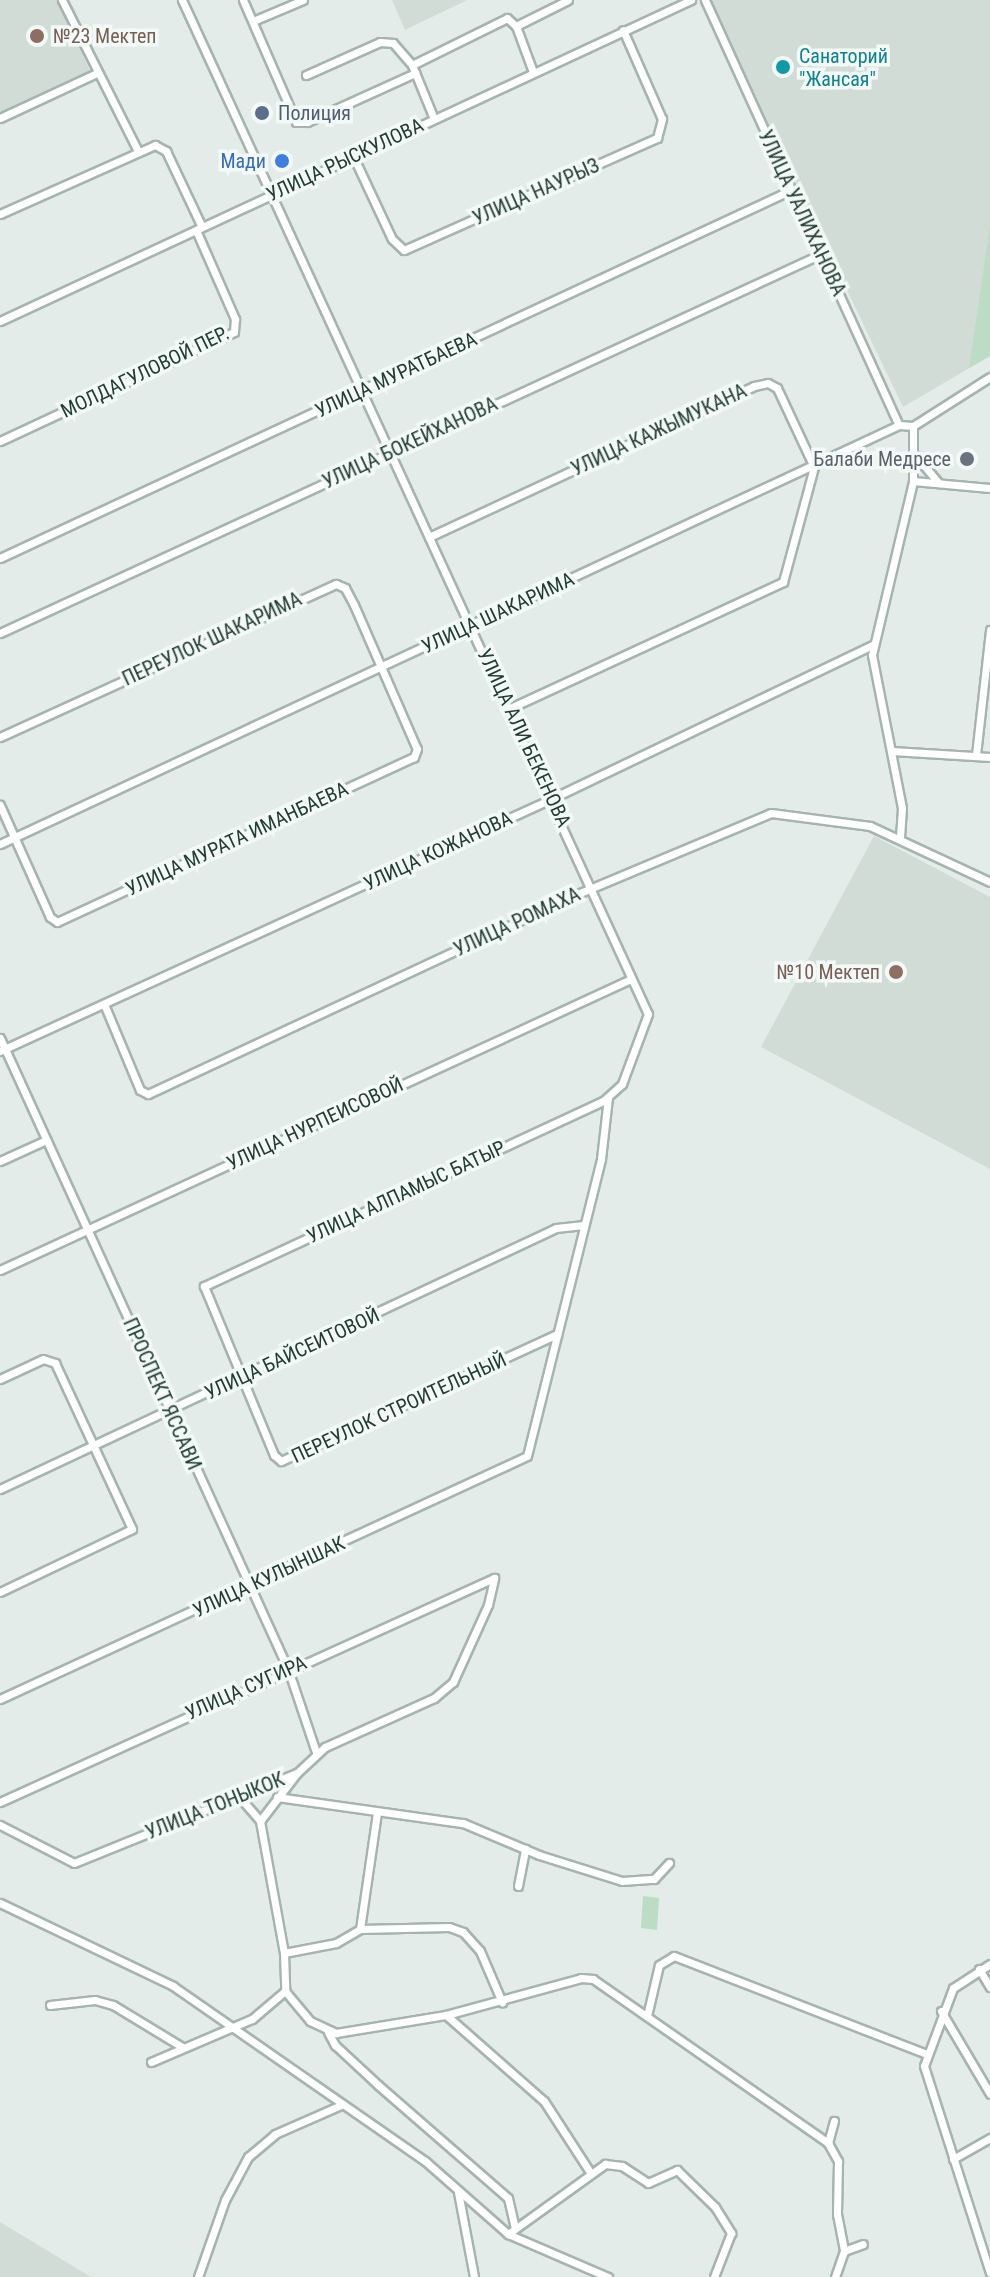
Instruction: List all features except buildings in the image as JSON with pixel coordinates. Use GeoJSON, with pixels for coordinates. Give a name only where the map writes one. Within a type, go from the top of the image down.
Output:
{"type":"FeatureCollection","features":[{"type":"Feature","properties":{"kind":"street"},"geometry":{"type":"LineString","coordinates":[[62,0],[97,73],[109,87],[138,151]]}},
{"type":"Feature","properties":{"kind":"street","name":"УЛИЦА АЛИ БЕКЕНОВА"},"geometry":{"type":"LineString","coordinates":[[182,0],[429,537],[553,798],[593,888],[603,924],[648,1019],[622,1084],[608,1098]]}},
{"type":"Feature","properties":{"kind":"street"},"geometry":{"type":"LineString","coordinates":[[243,0],[300,123],[414,69],[503,19],[516,26],[533,72]]}},
{"type":"Feature","properties":{"kind":"street"},"geometry":{"type":"LineString","coordinates":[[253,21],[303,0]]}},
{"type":"Feature","properties":{"kind":"street"},"geometry":{"type":"LineString","coordinates":[[516,26],[568,0]]}},
{"type":"Feature","properties":{"kind":"street","name":"УЛИЦА РЫСКУЛОВА"},"geometry":{"type":"LineString","coordinates":[[0,321],[691,0]]}},
{"type":"Feature","properties":{"kind":"street","name":"УЛИЦА УАЛИХАНОВА"},"geometry":{"type":"LineString","coordinates":[[705,0],[899,425]]}},
{"type":"Feature","properties":{"kind":"street","name":"УЛИЦА НАУРЫЗ"},"geometry":{"type":"LineString","coordinates":[[354,158],[392,239],[404,250],[657,138],[662,119],[623,30]]}},
{"type":"Feature","properties":{"kind":"street"},"geometry":{"type":"LineString","coordinates":[[306,75],[380,42],[399,45],[414,69],[434,119]]}},
{"type":"Feature","properties":{"kind":"street"},"geometry":{"type":"LineString","coordinates":[[0,118],[97,73]]}},
{"type":"Feature","properties":{"kind":"street"},"geometry":{"type":"LineString","coordinates":[[0,214],[155,145],[166,151],[199,228]]}},
{"type":"Feature","properties":{"kind":"street","name":"УЛИЦА МУРАТБАЕВА"},"geometry":{"type":"LineString","coordinates":[[0,558],[791,190]]}},
{"type":"Feature","properties":{"kind":"street","name":"МОЛДАГУЛОВОЙ ПЕР."},"geometry":{"type":"LineString","coordinates":[[0,441],[234,332],[235,319],[199,228]]}},
{"type":"Feature","properties":{"kind":"street","name":"УЛИЦА БОКЕЙХАНОВА"},"geometry":{"type":"LineString","coordinates":[[0,633],[821,254]]}},
{"type":"Feature","properties":{"kind":"street"},"geometry":{"type":"LineString","coordinates":[[899,425],[913,426],[990,377]]}},
{"type":"Feature","properties":{"kind":"street","name":"УЛИЦА КАЖЫМУКАНА"},"geometry":{"type":"LineString","coordinates":[[429,537],[765,383],[777,388],[814,467]]}},
{"type":"Feature","properties":{"kind":"street","name":"УЛИЦА ШАКАРИМА"},"geometry":{"type":"LineString","coordinates":[[0,844],[899,425]]}},
{"type":"Feature","properties":{"kind":"street"},"geometry":{"type":"LineString","coordinates":[[900,837],[902,808],[874,679],[873,645],[913,481],[916,456],[913,426]]}},
{"type":"Feature","properties":{"kind":"street"},"geometry":{"type":"LineString","coordinates":[[916,456],[939,483]]}},
{"type":"Feature","properties":{"kind":"street"},"geometry":{"type":"LineString","coordinates":[[510,708],[780,585],[787,577],[814,467]]}},
{"type":"Feature","properties":{"kind":"street"},"geometry":{"type":"LineString","coordinates":[[913,481],[990,488]]}},
{"type":"Feature","properties":{"kind":"street","name":"ПЕРЕУЛОК ШАКАРИМА"},"geometry":{"type":"LineString","coordinates":[[0,737],[331,585],[345,588],[380,668]]}},
{"type":"Feature","properties":{"kind":"street"},"geometry":{"type":"LineString","coordinates":[[976,755],[990,630]]}},
{"type":"Feature","properties":{"kind":"street","name":"УЛИЦА КОЖАНОВА"},"geometry":{"type":"LineString","coordinates":[[2,1050],[553,798],[873,645]]}},
{"type":"Feature","properties":{"kind":"street","name":"УЛИЦА МУРАТА ИМАНБАЕВА"},"geometry":{"type":"LineString","coordinates":[[15,838],[50,917],[60,921],[414,757],[417,749],[380,668]]}},
{"type":"Feature","properties":{"kind":"street"},"geometry":{"type":"LineString","coordinates":[[892,751],[990,757]]}},
{"type":"Feature","properties":{"kind":"street"},"geometry":{"type":"LineString","coordinates":[[0,805],[15,838]]}},
{"type":"Feature","properties":{"kind":"street","name":"УЛИЦА РОМАХА"},"geometry":{"type":"LineString","coordinates":[[104,1004],[140,1090],[148,1094],[593,888],[771,813],[826,816],[900,837],[990,882]]}},
{"type":"Feature","properties":{"kind":"street","name":"УЛИЦА НУРПЕИСОВОЙ"},"geometry":{"type":"LineString","coordinates":[[0,1270],[631,979]]}},
{"type":"Feature","properties":{"kind":"street","name":"ПРОСПЕКТ ЯССАВИ"},"geometry":{"type":"LineString","coordinates":[[0,1038],[2,1050],[288,1669],[316,1752]]}},
{"type":"Feature","properties":{"kind":"street"},"geometry":{"type":"LineString","coordinates":[[557,1334],[601,1159],[608,1098]]}},
{"type":"Feature","properties":{"kind":"street","name":"УЛИЦА АЛПАМЫС БАТЫР"},"geometry":{"type":"LineString","coordinates":[[243,1377],[204,1286],[608,1098]]}},
{"type":"Feature","properties":{"kind":"street"},"geometry":{"type":"LineString","coordinates":[[0,1161],[46,1140]]}},
{"type":"Feature","properties":{"kind":"street","name":"УЛИЦА БАЙСЕИТОВОЙ"},"geometry":{"type":"LineString","coordinates":[[0,1489],[556,1228],[584,1225]]}},
{"type":"Feature","properties":{"kind":"street","name":"ПЕРЕУЛОК СТРОИТЕЛЬНЫЙ"},"geometry":{"type":"LineString","coordinates":[[243,1377],[276,1458],[286,1461],[557,1334]]}},
{"type":"Feature","properties":{"kind":"street","name":"УЛИЦА КУЛЫНШАК"},"geometry":{"type":"LineString","coordinates":[[0,1699],[522,1460],[532,1448],[557,1334]]}},
{"type":"Feature","properties":{"kind":"street"},"geometry":{"type":"LineString","coordinates":[[0,1379],[43,1359],[52,1361],[95,1446],[131,1531],[0,1592]]}},
{"type":"Feature","properties":{"kind":"street","name":"УЛИЦА СУГИРА"},"geometry":{"type":"LineString","coordinates":[[0,1802],[494,1578],[462,1668],[444,1691]]}},
{"type":"Feature","properties":{"kind":"street","name":"УЛИЦА ТОНЫКОК"},"geometry":{"type":"LineString","coordinates":[[0,1825],[63,1861],[79,1862],[236,1793],[297,1773],[316,1752],[444,1691]]}},
{"type":"Feature","properties":{"kind":"street"},"geometry":{"type":"LineString","coordinates":[[260,1821],[297,1773]]}},
{"type":"Feature","properties":{"kind":"street"},"geometry":{"type":"LineString","coordinates":[[236,1793],[260,1821],[284,1953],[285,1991],[310,2021],[328,2032],[335,2045],[378,2085],[508,2198],[515,2228]]}},
{"type":"Feature","properties":{"kind":"street"},"geometry":{"type":"LineString","coordinates":[[277,1797],[463,1823],[525,1849],[634,1883],[654,1879],[669,1863]]}},
{"type":"Feature","properties":{"kind":"street"},"geometry":{"type":"LineString","coordinates":[[360,1929],[377,1813]]}},
{"type":"Feature","properties":{"kind":"street"},"geometry":{"type":"LineString","coordinates":[[518,1886],[525,1849]]}},
{"type":"Feature","properties":{"kind":"street"},"geometry":{"type":"LineString","coordinates":[[0,1903],[173,1986],[235,2026],[341,2105],[425,2161],[508,2234],[608,2277]]}},
{"type":"Feature","properties":{"kind":"street"},"geometry":{"type":"LineString","coordinates":[[284,1953],[336,1943],[360,1929],[449,1927],[463,1932],[480,1951],[502,2002]]}},
{"type":"Feature","properties":{"kind":"street"},"geometry":{"type":"LineString","coordinates":[[647,2016],[659,1965],[674,1956],[927,2054]]}},
{"type":"Feature","properties":{"kind":"street"},"geometry":{"type":"LineString","coordinates":[[990,1964],[953,1988],[941,2011],[927,2054],[924,2077],[986,2244],[990,2273]]}},
{"type":"Feature","properties":{"kind":"street"},"geometry":{"type":"LineString","coordinates":[[979,1969],[990,1987]]}},
{"type":"Feature","properties":{"kind":"street"},"geometry":{"type":"LineString","coordinates":[[328,2032],[446,2015],[587,1978],[647,2016],[828,2143],[838,2161],[837,2214],[844,2251],[835,2277]]}},
{"type":"Feature","properties":{"kind":"street"},"geometry":{"type":"LineString","coordinates":[[151,2062],[267,2010],[285,1991]]}},
{"type":"Feature","properties":{"kind":"street"},"geometry":{"type":"LineString","coordinates":[[50,2005],[95,2000],[113,2005],[182,2047]]}},
{"type":"Feature","properties":{"kind":"street"},"geometry":{"type":"LineString","coordinates":[[941,2011],[990,2094]]}},
{"type":"Feature","properties":{"kind":"street"},"geometry":{"type":"LineString","coordinates":[[446,2015],[544,2101],[590,2172]]}},
{"type":"Feature","properties":{"kind":"street"},"geometry":{"type":"LineString","coordinates":[[198,2277],[225,2200],[248,2157],[275,2134],[341,2105]]}},
{"type":"Feature","properties":{"kind":"street"},"geometry":{"type":"LineString","coordinates":[[828,2143],[834,2121]]}},
{"type":"Feature","properties":{"kind":"street"},"geometry":{"type":"LineString","coordinates":[[953,2159],[990,2138]]}},
{"type":"Feature","properties":{"kind":"street"},"geometry":{"type":"LineString","coordinates":[[508,2234],[590,2172],[615,2164],[651,2183],[681,2171],[731,2233],[714,2277]]}},
{"type":"Feature","properties":{"kind":"street"},"geometry":{"type":"LineString","coordinates":[[458,2192],[474,2277]]}},
{"type":"Feature","properties":{"kind":"street"},"geometry":{"type":"LineString","coordinates":[[844,2251],[863,2244]]}},
{"type":"Feature","properties":{"kind":"shaded area","name":"№23 Мектеп"},"geometry":{"type":"Polygon","coordinates":[[[0,0],[58,0],[90,71],[0,112],[0,0]]]}},
{"type":"Feature","properties":{"kind":"shaded area"},"geometry":{"type":"Polygon","coordinates":[[[392,0],[467,0],[405,30],[392,0]]]}},
{"type":"Feature","properties":{"kind":"shaded area"},"geometry":{"type":"Polygon","coordinates":[[[708,0],[990,0],[990,356],[903,407],[708,0]]]}},
{"type":"Feature","properties":{"kind":"shaded area","name":"№10 Мектеп"},"geometry":{"type":"Polygon","coordinates":[[[874,836],[990,897],[990,1169],[761,1047],[874,836]]]}},
{"type":"Feature","properties":{"kind":"shaded area"},"geometry":{"type":"Polygon","coordinates":[[[0,2222],[91,2277],[0,2277],[0,2222]]]}},
{"type":"Feature","properties":{"kind":"green space"},"geometry":{"type":"Polygon","coordinates":[[[990,226],[990,356],[969,368],[990,226]]]}},
{"type":"Feature","properties":{"kind":"green space"},"geometry":{"type":"Polygon","coordinates":[[[643,1896],[659,1898],[657,1930],[641,1928],[643,1896]]]}},
{"type":"Feature","properties":{"kind":"place","name":"№23 Мектеп"},"geometry":{"type":"Point","coordinates":[37,36]}},
{"type":"Feature","properties":{"kind":"place","name":"Санаторий \"Жансая\""},"geometry":{"type":"Point","coordinates":[783,67]}},
{"type":"Feature","properties":{"kind":"place","name":"Полиция"},"geometry":{"type":"Point","coordinates":[262,113]}},
{"type":"Feature","properties":{"kind":"place","name":"Мади"},"geometry":{"type":"Point","coordinates":[282,161]}},
{"type":"Feature","properties":{"kind":"place","name":"Балаби Медресе"},"geometry":{"type":"Point","coordinates":[967,459]}},
{"type":"Feature","properties":{"kind":"place","name":"№10 Мектеп"},"geometry":{"type":"Point","coordinates":[896,972]}}]}
